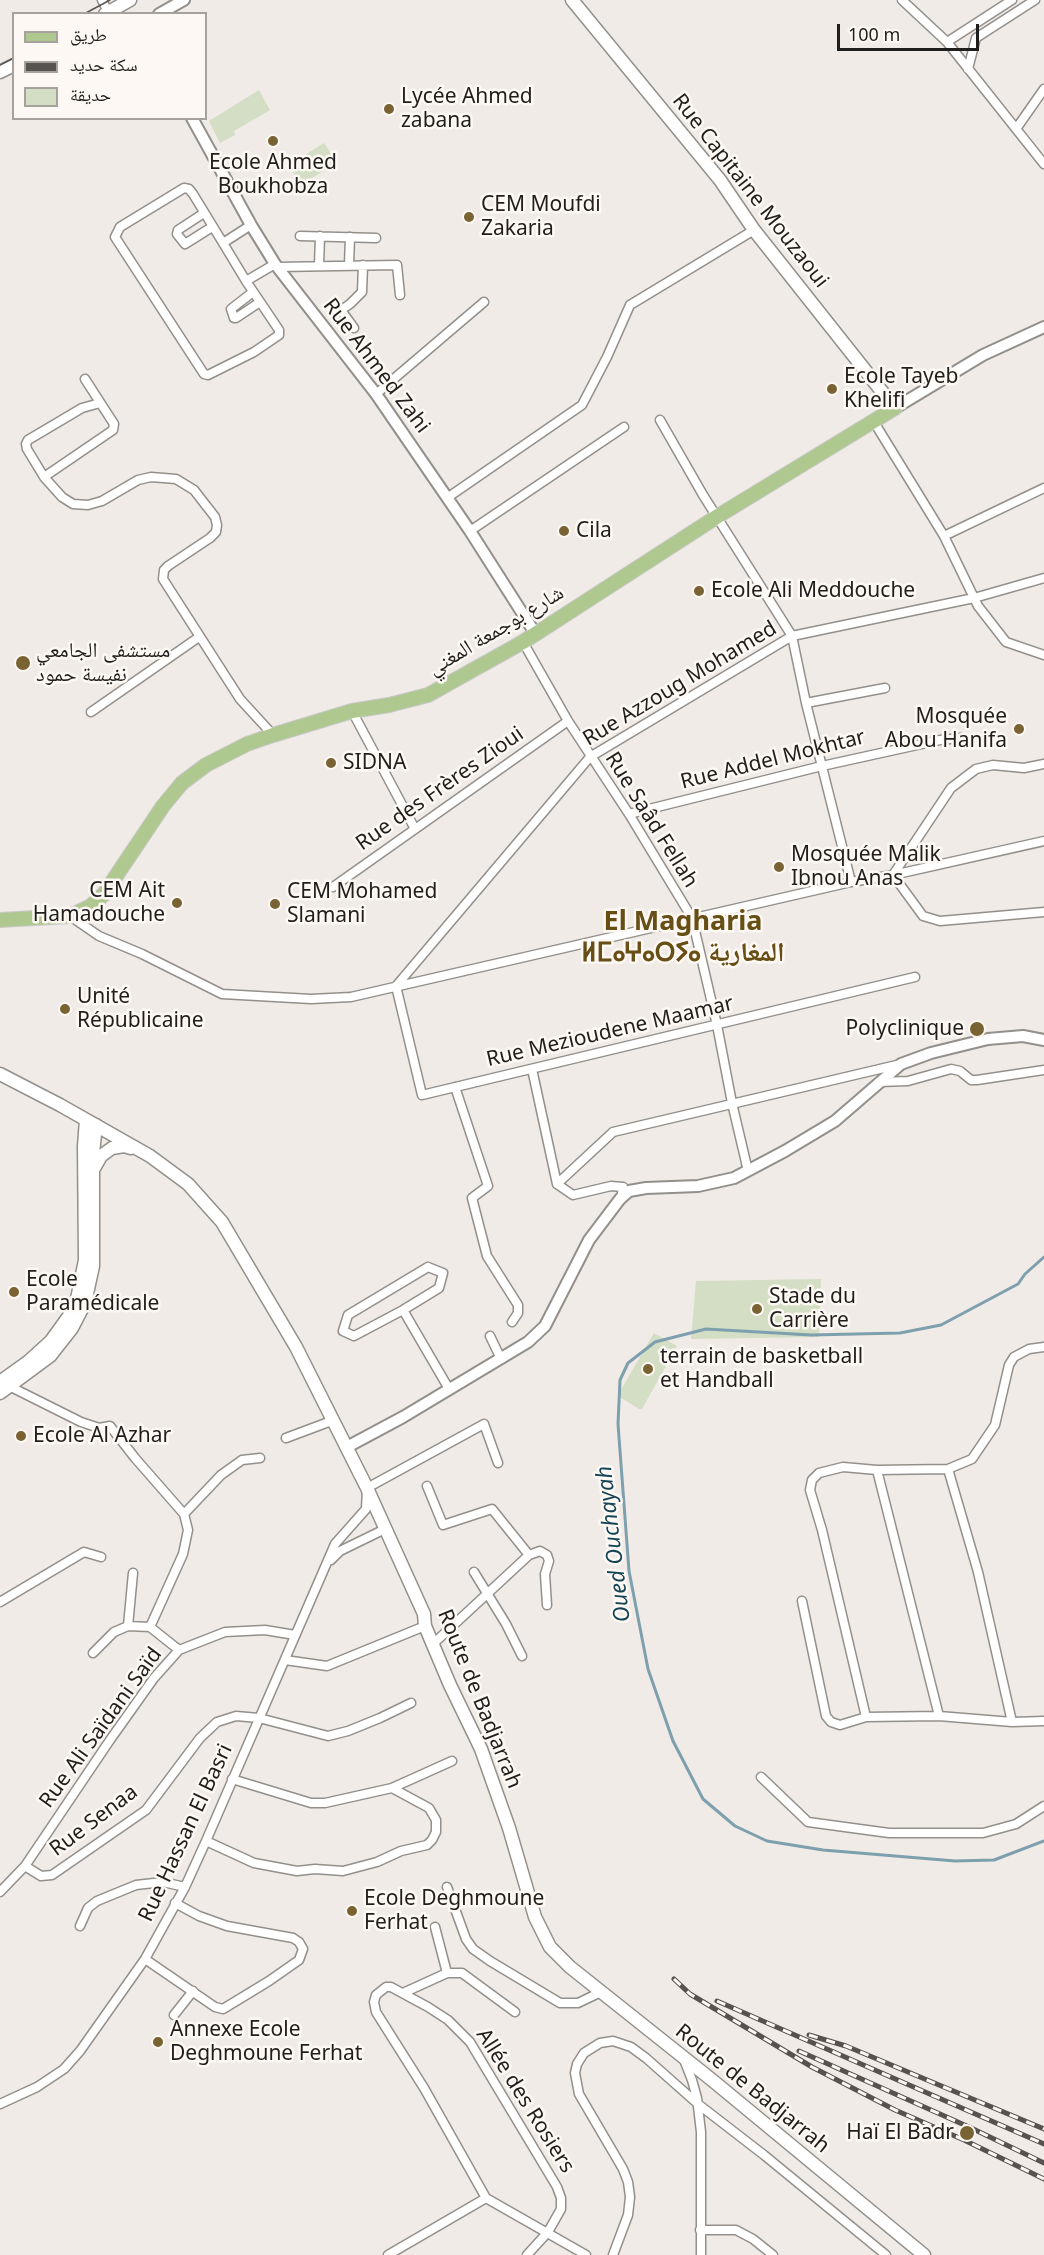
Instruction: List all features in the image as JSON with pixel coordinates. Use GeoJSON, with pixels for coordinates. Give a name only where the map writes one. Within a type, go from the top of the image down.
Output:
{"type":"FeatureCollection","features":[{"type":"Feature","properties":{"kind":"main road"},"geometry":{"type":"LineString","coordinates":[[108,12],[130,0]]}},
{"type":"Feature","properties":{"kind":"main road","name":"Rue Capitaine Mouzaoui"},"geometry":{"type":"LineString","coordinates":[[572,0],[720,180],[754,230],[896,408]]}},
{"type":"Feature","properties":{"kind":"main road","name":"شارع بوجمعة المغني"},"geometry":{"type":"LineString","coordinates":[[0,920],[70,916],[91,906],[104,894],[163,806],[182,783],[206,765],[247,744],[273,735],[352,711],[428,695],[523,642],[718,516],[896,408]]}},
{"type":"Feature","properties":{"kind":"main road","name":"Route de Badjarrah"},"geometry":{"type":"LineString","coordinates":[[0,1074],[60,1104],[142,1151],[188,1184],[222,1222],[296,1347],[367,1488],[424,1614],[425,1626],[481,1749],[540,1929],[559,1956],[924,2255]]}},
{"type":"Feature","properties":{"kind":"main road"},"geometry":{"type":"LineString","coordinates":[[3,1387],[41,1352],[61,1329],[77,1299],[85,1260],[84,1146],[73,1112]]}},
{"type":"Feature","properties":{"kind":"main road"},"geometry":{"type":"LineString","coordinates":[[84,1146],[91,1123]]}},
{"type":"Feature","properties":{"kind":"main road"},"geometry":{"type":"LineString","coordinates":[[3,1387],[50,1356],[72,1329],[85,1303],[93,1266],[91,1123]]}},
{"type":"Feature","properties":{"kind":"main road"},"geometry":{"type":"LineString","coordinates":[[93,1171],[101,1156],[112,1148],[124,1146],[142,1151]]}},
{"type":"Feature","properties":{"kind":"street"},"geometry":{"type":"LineString","coordinates":[[162,12],[183,0]]}},
{"type":"Feature","properties":{"kind":"street"},"geometry":{"type":"LineString","coordinates":[[902,0],[947,42],[1043,162]]}},
{"type":"Feature","properties":{"kind":"street"},"geometry":{"type":"LineString","coordinates":[[947,42],[1012,0]]}},
{"type":"Feature","properties":{"kind":"street"},"geometry":{"type":"LineString","coordinates":[[968,69],[976,38],[1035,0]]}},
{"type":"Feature","properties":{"kind":"street"},"geometry":{"type":"LineString","coordinates":[[1016,129],[1044,90]]}},
{"type":"Feature","properties":{"kind":"street","name":"Rue Ahmed Zahi"},"geometry":{"type":"LineString","coordinates":[[193,120],[276,266],[376,394],[470,531],[536,633]]}},
{"type":"Feature","properties":{"kind":"street"},"geometry":{"type":"LineString","coordinates":[[184,188],[189,189],[193,194],[212,227],[279,330],[279,335],[254,352],[208,375],[204,374],[115,237],[120,227],[184,188]]}},
{"type":"Feature","properties":{"kind":"street"},"geometry":{"type":"LineString","coordinates":[[204,213],[177,234],[185,244],[212,227]]}},
{"type":"Feature","properties":{"kind":"street"},"geometry":{"type":"LineString","coordinates":[[222,243],[251,225]]}},
{"type":"Feature","properties":{"kind":"street"},"geometry":{"type":"LineString","coordinates":[[447,498],[582,405],[630,305],[754,230]]}},
{"type":"Feature","properties":{"kind":"street"},"geometry":{"type":"LineString","coordinates":[[300,236],[376,238]]}},
{"type":"Feature","properties":{"kind":"street"},"geometry":{"type":"LineString","coordinates":[[319,266],[320,236]]}},
{"type":"Feature","properties":{"kind":"street"},"geometry":{"type":"LineString","coordinates":[[349,265],[350,237]]}},
{"type":"Feature","properties":{"kind":"street"},"geometry":{"type":"LineString","coordinates":[[354,328],[341,310],[362,292],[363,265]]}},
{"type":"Feature","properties":{"kind":"street"},"geometry":{"type":"LineString","coordinates":[[246,281],[276,266],[397,265],[400,295]]}},
{"type":"Feature","properties":{"kind":"street"},"geometry":{"type":"LineString","coordinates":[[253,292],[231,309],[234,318],[260,302]]}},
{"type":"Feature","properties":{"kind":"street"},"geometry":{"type":"LineString","coordinates":[[376,394],[484,302]]}},
{"type":"Feature","properties":{"kind":"street"},"geometry":{"type":"LineString","coordinates":[[896,408],[983,355],[1044,327]]}},
{"type":"Feature","properties":{"kind":"street"},"geometry":{"type":"LineString","coordinates":[[44,477],[113,430],[114,424],[86,379]]}},
{"type":"Feature","properties":{"kind":"street"},"geometry":{"type":"LineString","coordinates":[[100,403],[82,408],[28,440],[27,449],[44,477],[62,497],[73,504],[88,505],[102,501],[138,480],[151,477],[176,478],[194,490],[215,517],[216,531],[210,538],[168,566],[163,579],[240,699],[273,735]]}},
{"type":"Feature","properties":{"kind":"street"},"geometry":{"type":"LineString","coordinates":[[660,420],[703,495],[792,636],[806,703],[851,882]]}},
{"type":"Feature","properties":{"kind":"street"},"geometry":{"type":"LineString","coordinates":[[874,422],[944,536],[974,598],[1005,642],[1044,655]]}},
{"type":"Feature","properties":{"kind":"street"},"geometry":{"type":"LineString","coordinates":[[470,531],[624,427]]}},
{"type":"Feature","properties":{"kind":"street"},"geometry":{"type":"LineString","coordinates":[[944,536],[1044,488]]}},
{"type":"Feature","properties":{"kind":"street","name":"Rue Azzoug Mohamed"},"geometry":{"type":"LineString","coordinates":[[396,986],[590,757],[792,636],[974,598],[1044,578]]}},
{"type":"Feature","properties":{"kind":"street"},"geometry":{"type":"LineString","coordinates":[[91,712],[199,637]]}},
{"type":"Feature","properties":{"kind":"street","name":"Rue Saâd Fellah"},"geometry":{"type":"LineString","coordinates":[[523,642],[590,757],[629,814],[692,918],[748,1171]]}},
{"type":"Feature","properties":{"kind":"street"},"geometry":{"type":"LineString","coordinates":[[806,703],[885,687]]}},
{"type":"Feature","properties":{"kind":"street"},"geometry":{"type":"LineString","coordinates":[[352,711],[415,829]]}},
{"type":"Feature","properties":{"kind":"street","name":"Rue des Frères Zioui"},"geometry":{"type":"LineString","coordinates":[[333,887],[568,721]]}},
{"type":"Feature","properties":{"kind":"street","name":"Rue Addel Mokhtar"},"geometry":{"type":"LineString","coordinates":[[629,814],[822,766],[940,740],[961,738]]}},
{"type":"Feature","properties":{"kind":"street"},"geometry":{"type":"LineString","coordinates":[[893,875],[951,788],[976,769],[993,765],[1024,768],[1044,764]]}},
{"type":"Feature","properties":{"kind":"street"},"geometry":{"type":"LineString","coordinates":[[70,916],[99,936],[142,954],[222,994],[311,999],[351,997],[851,882],[893,875],[1044,841]]}},
{"type":"Feature","properties":{"kind":"street"},"geometry":{"type":"LineString","coordinates":[[893,875],[910,902],[923,916],[940,921],[1044,912]]}},
{"type":"Feature","properties":{"kind":"street","name":"Rue Mezioudene Maamar"},"geometry":{"type":"LineString","coordinates":[[396,986],[422,1095],[915,977]]}},
{"type":"Feature","properties":{"kind":"street"},"geometry":{"type":"LineString","coordinates":[[557,1184],[613,1132],[901,1064],[931,1053],[988,1039],[1023,1036],[1044,1040]]}},
{"type":"Feature","properties":{"kind":"street"},"geometry":{"type":"LineString","coordinates":[[347,1447],[403,1417],[528,1342],[545,1326],[589,1240],[620,1199],[629,1191],[698,1186],[734,1178],[835,1121],[901,1064]]}},
{"type":"Feature","properties":{"kind":"street"},"geometry":{"type":"LineString","coordinates":[[532,1068],[557,1184],[573,1195],[611,1186],[623,1187],[620,1199]]}},
{"type":"Feature","properties":{"kind":"street"},"geometry":{"type":"LineString","coordinates":[[879,1082],[908,1081],[951,1069],[960,1071],[972,1080],[1044,1070]]}},
{"type":"Feature","properties":{"kind":"street"},"geometry":{"type":"LineString","coordinates":[[454,1087],[488,1186],[472,1198],[487,1256],[518,1305],[518,1313],[512,1322]]}},
{"type":"Feature","properties":{"kind":"street"},"geometry":{"type":"LineString","coordinates":[[428,1267],[443,1273],[439,1288],[403,1310],[354,1336],[343,1331],[348,1315],[428,1267]]}},
{"type":"Feature","properties":{"kind":"street"},"geometry":{"type":"LineString","coordinates":[[403,1310],[449,1389]]}},
{"type":"Feature","properties":{"kind":"street"},"geometry":{"type":"LineString","coordinates":[[490,1336],[501,1359]]}},
{"type":"Feature","properties":{"kind":"street"},"geometry":{"type":"LineString","coordinates":[[866,1717],[822,1530],[810,1490],[812,1480],[819,1473],[843,1467],[877,1470],[948,1469],[972,1459],[995,1425],[1009,1365],[1014,1358],[1029,1349],[1044,1347]]}},
{"type":"Feature","properties":{"kind":"street"},"geometry":{"type":"LineString","coordinates":[[3,1387],[81,1422],[99,1428],[110,1426],[184,1514],[188,1530],[183,1554],[150,1627]]}},
{"type":"Feature","properties":{"kind":"street"},"geometry":{"type":"LineString","coordinates":[[286,1438],[334,1420]]}},
{"type":"Feature","properties":{"kind":"street"},"geometry":{"type":"LineString","coordinates":[[367,1488],[484,1424],[498,1463]]}},
{"type":"Feature","properties":{"kind":"street"},"geometry":{"type":"LineString","coordinates":[[184,1514],[222,1475],[242,1460],[261,1458]]}},
{"type":"Feature","properties":{"kind":"street"},"geometry":{"type":"LineString","coordinates":[[948,1469],[978,1572],[1012,1722]]}},
{"type":"Feature","properties":{"kind":"street"},"geometry":{"type":"LineString","coordinates":[[877,1470],[939,1716]]}},
{"type":"Feature","properties":{"kind":"street"},"geometry":{"type":"LineString","coordinates":[[427,1486],[443,1525],[492,1509],[530,1555]]}},
{"type":"Feature","properties":{"kind":"street","name":"Rue Hassan El Basri"},"geometry":{"type":"LineString","coordinates":[[0,2104],[37,2087],[64,2069],[80,2051],[145,1959],[185,1887],[336,1544],[366,1509],[367,1488]]}},
{"type":"Feature","properties":{"kind":"street"},"geometry":{"type":"LineString","coordinates":[[328,1562],[340,1551],[385,1529]]}},
{"type":"Feature","properties":{"kind":"street"},"geometry":{"type":"LineString","coordinates":[[433,1644],[530,1555],[540,1551],[547,1555],[549,1561],[545,1574],[547,1605]]}},
{"type":"Feature","properties":{"kind":"street"},"geometry":{"type":"LineString","coordinates":[[0,1602],[84,1552],[100,1557]]}},
{"type":"Feature","properties":{"kind":"street"},"geometry":{"type":"LineString","coordinates":[[474,1572],[488,1592],[522,1656]]}},
{"type":"Feature","properties":{"kind":"street"},"geometry":{"type":"LineString","coordinates":[[128,1626],[133,1573]]}},
{"type":"Feature","properties":{"kind":"street"},"geometry":{"type":"LineString","coordinates":[[802,1601],[826,1716],[831,1722],[840,1725],[866,1717],[939,1716],[1012,1722],[1044,1721]]}},
{"type":"Feature","properties":{"kind":"street"},"geometry":{"type":"LineString","coordinates":[[93,1653],[114,1632],[128,1626],[150,1627],[179,1650]]}},
{"type":"Feature","properties":{"kind":"street"},"geometry":{"type":"LineString","coordinates":[[285,1659],[327,1666],[425,1626]]}},
{"type":"Feature","properties":{"kind":"street","name":"Rue Ali Saïdani Saïd"},"geometry":{"type":"LineString","coordinates":[[0,1892],[25,1866],[148,1687],[179,1650],[225,1632],[265,1630],[295,1635]]}},
{"type":"Feature","properties":{"kind":"street"},"geometry":{"type":"LineString","coordinates":[[259,1718],[328,1736],[359,1727],[411,1703]]}},
{"type":"Feature","properties":{"kind":"street","name":"Rue Senaa"},"geometry":{"type":"LineString","coordinates":[[25,1866],[41,1876],[52,1875],[146,1810],[200,1738],[217,1722],[236,1716],[259,1718]]}},
{"type":"Feature","properties":{"kind":"street"},"geometry":{"type":"LineString","coordinates":[[232,1779],[311,1803],[335,1802],[392,1788],[452,1761]]}},
{"type":"Feature","properties":{"kind":"street"},"geometry":{"type":"LineString","coordinates":[[761,1777],[808,1822],[889,1833],[983,1833],[1016,1824],[1044,1806]]}},
{"type":"Feature","properties":{"kind":"street"},"geometry":{"type":"LineString","coordinates":[[206,1841],[254,1863],[297,1870],[343,1870],[377,1862],[401,1851],[426,1845],[436,1832],[436,1820],[429,1808],[392,1788]]}},
{"type":"Feature","properties":{"kind":"street"},"geometry":{"type":"LineString","coordinates":[[80,1926],[88,1908],[97,1901],[136,1885],[163,1882],[185,1887]]}},
{"type":"Feature","properties":{"kind":"street"},"geometry":{"type":"LineString","coordinates":[[447,1887],[466,1939],[476,1952],[560,2003],[578,2003],[601,1992]]}},
{"type":"Feature","properties":{"kind":"street"},"geometry":{"type":"LineString","coordinates":[[145,1959],[215,2007],[222,2009],[297,1963],[303,1949],[299,1942],[292,1938],[227,1926],[199,1916],[175,1903]]}},
{"type":"Feature","properties":{"kind":"street"},"geometry":{"type":"LineString","coordinates":[[435,1927],[447,1973]]}},
{"type":"Feature","properties":{"kind":"street"},"geometry":{"type":"LineString","coordinates":[[515,2012],[462,1973],[447,1973],[403,1993],[391,1987],[380,1990],[374,2002],[376,2012],[424,2088],[486,2198],[586,2255]]}},
{"type":"Feature","properties":{"kind":"street"},"geometry":{"type":"LineString","coordinates":[[174,2015],[193,1991]]}},
{"type":"Feature","properties":{"kind":"street","name":"Allée des Rosiers"},"geometry":{"type":"LineString","coordinates":[[403,1993],[448,2020],[463,2034],[513,2110],[558,2187],[561,2209],[548,2232],[527,2255]]}},
{"type":"Feature","properties":{"kind":"street"},"geometry":{"type":"LineString","coordinates":[[613,2255],[628,2215],[630,2197],[628,2182],[623,2169],[579,2094],[576,2083],[577,2064],[584,2053],[600,2043],[613,2041],[621,2043],[646,2058],[698,2104],[886,2255]]}},
{"type":"Feature","properties":{"kind":"street"},"geometry":{"type":"LineString","coordinates":[[682,2057],[692,2080],[698,2104],[701,2132],[701,2255]]}},
{"type":"Feature","properties":{"kind":"street"},"geometry":{"type":"LineString","coordinates":[[388,2255],[486,2198]]}},
{"type":"Feature","properties":{"kind":"street"},"geometry":{"type":"LineString","coordinates":[[700,2230],[736,2230],[753,2239],[773,2255]]}},
{"type":"Feature","properties":{"kind":"green space"},"geometry":{"type":"Polygon","coordinates":[[[259,90],[270,110],[234,131],[235,135],[220,143],[209,121],[259,90]]]}},
{"type":"Feature","properties":{"kind":"green space"},"geometry":{"type":"Polygon","coordinates":[[[324,143],[337,163],[300,185],[289,165],[324,143]]]}},
{"type":"Feature","properties":{"kind":"green space","name":"Stade du Carrière"},"geometry":{"type":"Polygon","coordinates":[[[821,1279],[819,1337],[691,1339],[696,1281],[821,1279]]]}},
{"type":"Feature","properties":{"kind":"green space","name":"terrain de basketball et Handball"},"geometry":{"type":"Polygon","coordinates":[[[654,1333],[677,1346],[642,1409],[639,1409],[618,1396],[654,1333]]]}},
{"type":"Feature","properties":{"kind":"waterway","name":"Oued Ouchayah"},"geometry":{"type":"LineString","coordinates":[[1044,1257],[1025,1274],[1018,1284],[941,1325],[900,1333],[811,1335],[706,1329],[655,1342],[628,1363],[620,1380],[618,1424],[629,1571],[648,1669],[673,1741],[703,1799],[735,1826],[767,1841],[823,1850],[955,1861],[994,1860],[1044,1841]]}},
{"type":"Feature","properties":{"kind":"tram line"},"geometry":{"type":"LineString","coordinates":[[88,12],[110,0]]}},
{"type":"Feature","properties":{"kind":"tram line"},"geometry":{"type":"LineString","coordinates":[[0,65],[12,59]]}},
{"type":"Feature","properties":{"kind":"railway"},"geometry":{"type":"LineString","coordinates":[[674,1979],[690,1994],[812,2067],[895,2110],[1044,2179]]}},
{"type":"Feature","properties":{"kind":"railway"},"geometry":{"type":"LineString","coordinates":[[717,2001],[1044,2144]]}},
{"type":"Feature","properties":{"kind":"railway"},"geometry":{"type":"LineString","coordinates":[[809,2035],[846,2046],[1044,2129]]}},
{"type":"Feature","properties":{"kind":"railway"},"geometry":{"type":"LineString","coordinates":[[799,2051],[1044,2163]]}},
{"type":"Feature","properties":{"kind":"place","name":"Lycée Ahmed zabana"},"geometry":{"type":"Point","coordinates":[389,109]}},
{"type":"Feature","properties":{"kind":"place","name":"Ecole Ahmed Boukhobza"},"geometry":{"type":"Point","coordinates":[273,141]}},
{"type":"Feature","properties":{"kind":"place","name":"CEM Moufdi Zakaria"},"geometry":{"type":"Point","coordinates":[469,217]}},
{"type":"Feature","properties":{"kind":"place","name":"Ecole Tayeb Khelifi"},"geometry":{"type":"Point","coordinates":[832,389]}},
{"type":"Feature","properties":{"kind":"place","name":"Cila"},"geometry":{"type":"Point","coordinates":[564,531]}},
{"type":"Feature","properties":{"kind":"place","name":"Ecole Ali Meddouche"},"geometry":{"type":"Point","coordinates":[699,591]}},
{"type":"Feature","properties":{"kind":"place","name":"مستشفى الجامعي نفيسة حمود"},"geometry":{"type":"Point","coordinates":[23,663]}},
{"type":"Feature","properties":{"kind":"place","name":"Mosquée Abou Hanifa"},"geometry":{"type":"Point","coordinates":[1019,729]}},
{"type":"Feature","properties":{"kind":"place","name":"SIDNA"},"geometry":{"type":"Point","coordinates":[331,763]}},
{"type":"Feature","properties":{"kind":"place","name":"Mosquée Malik Ibnou Anas"},"geometry":{"type":"Point","coordinates":[779,867]}},
{"type":"Feature","properties":{"kind":"place","name":"CEM Ait Hamadouche"},"geometry":{"type":"Point","coordinates":[177,903]}},
{"type":"Feature","properties":{"kind":"place","name":"CEM Mohamed Slamani"},"geometry":{"type":"Point","coordinates":[275,904]}},
{"type":"Feature","properties":{"kind":"place","name":"Unité Républicaine"},"geometry":{"type":"Point","coordinates":[65,1009]}},
{"type":"Feature","properties":{"kind":"place","name":"Polyclinique"},"geometry":{"type":"Point","coordinates":[977,1029]}},
{"type":"Feature","properties":{"kind":"place","name":"Ecole Paramédicale"},"geometry":{"type":"Point","coordinates":[14,1292]}},
{"type":"Feature","properties":{"kind":"place","name":"Stade du Carrière"},"geometry":{"type":"Point","coordinates":[757,1309]}},
{"type":"Feature","properties":{"kind":"place","name":"terrain de basketball et Handball"},"geometry":{"type":"Point","coordinates":[648,1369]}},
{"type":"Feature","properties":{"kind":"place","name":"Ecole Al Azhar"},"geometry":{"type":"Point","coordinates":[21,1436]}},
{"type":"Feature","properties":{"kind":"place","name":"Ecole Deghmoune Ferhat"},"geometry":{"type":"Point","coordinates":[352,1911]}},
{"type":"Feature","properties":{"kind":"place","name":"Annexe Ecole Deghmoune Ferhat"},"geometry":{"type":"Point","coordinates":[158,2042]}},
{"type":"Feature","properties":{"kind":"place","name":"Haï El Badr"},"geometry":{"type":"Point","coordinates":[967,2133]}},
{"type":"Feature","properties":{"kind":"district","name":"El Magharia ⵍⵎⴰⵖⴰⵔⵢⴰ المغارية"},"geometry":{"type":"Point","coordinates":[683,938]}}]}
